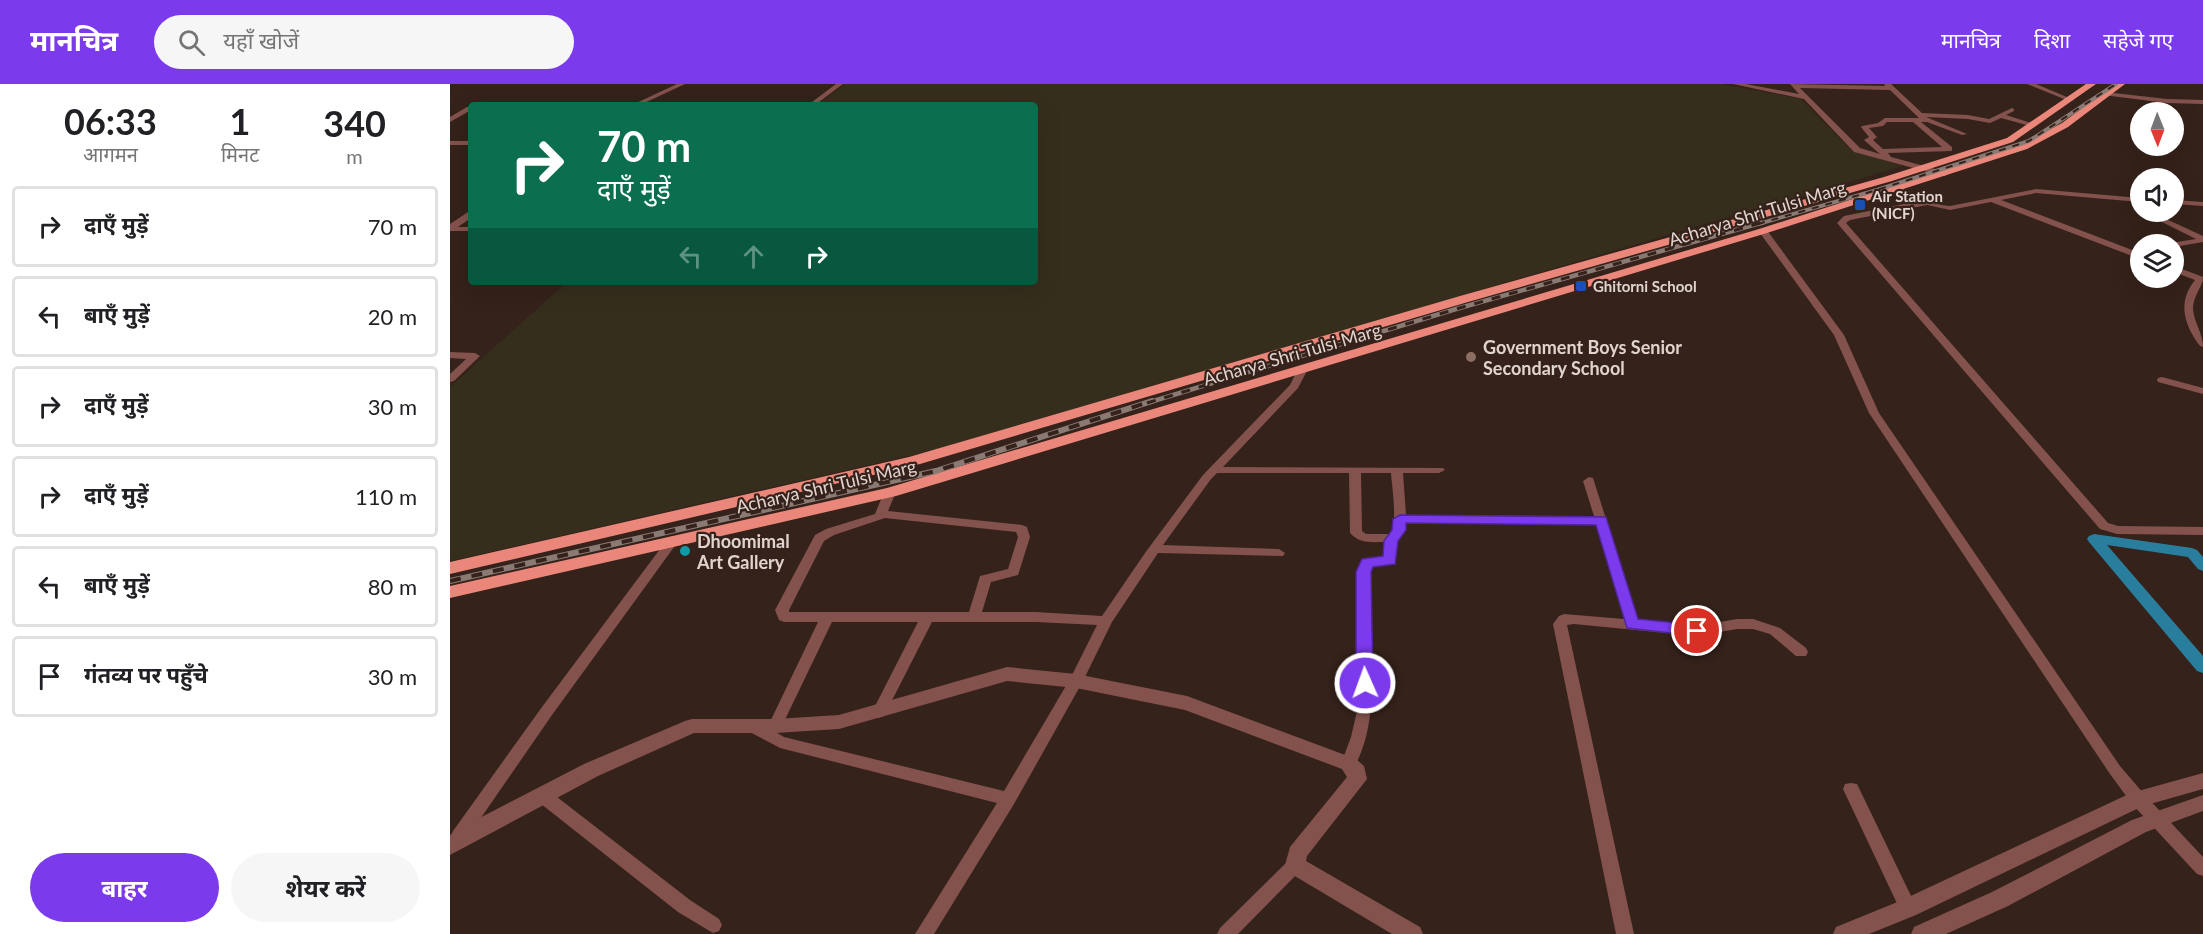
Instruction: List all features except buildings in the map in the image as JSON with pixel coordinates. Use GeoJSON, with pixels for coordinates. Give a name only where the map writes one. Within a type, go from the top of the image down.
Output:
{"type":"FeatureCollection","features":[{"type":"Feature","properties":{"kind":"highway","name":"Acharya Shri Tulsi Marg"},"geometry":{"type":"LineString","coordinates":[[450,568],[914,461],[1464,298],[1924,168],[2010,140],[2092,84]]}},
{"type":"Feature","properties":{"kind":"highway","name":"Acharya Shri Tulsi Marg"},"geometry":{"type":"LineString","coordinates":[[450,592],[890,492],[1763,231],[2010,152],[2046,137],[2121,84]]}},
{"type":"Feature","properties":{"kind":"highway"},"geometry":{"type":"LineString","coordinates":[[1464,298],[1489,314]]}},
{"type":"Feature","properties":{"kind":"street"},"geometry":{"type":"LineString","coordinates":[[642,102],[682,84]]}},
{"type":"Feature","properties":{"kind":"street"},"geometry":{"type":"LineString","coordinates":[[815,102],[840,84]]}},
{"type":"Feature","properties":{"kind":"street"},"geometry":{"type":"LineString","coordinates":[[1736,84],[1804,97]]}},
{"type":"Feature","properties":{"kind":"street"},"geometry":{"type":"LineString","coordinates":[[2030,84],[2071,100]]}},
{"type":"Feature","properties":{"kind":"street"},"geometry":{"type":"LineString","coordinates":[[1794,85],[1853,147],[1943,174]]}},
{"type":"Feature","properties":{"kind":"street"},"geometry":{"type":"LineString","coordinates":[[1794,85],[1889,86],[1948,149],[1881,151]]}},
{"type":"Feature","properties":{"kind":"street"},"geometry":{"type":"LineString","coordinates":[[2105,94],[2167,101],[2203,102]]}},
{"type":"Feature","properties":{"kind":"street"},"geometry":{"type":"LineString","coordinates":[[450,120],[468,109]]}},
{"type":"Feature","properties":{"kind":"street"},"geometry":{"type":"LineString","coordinates":[[1891,159],[1868,140],[1873,137],[1864,126],[1881,125],[1885,120],[1921,118],[1968,117],[1988,121],[2012,110]]}},
{"type":"Feature","properties":{"kind":"street"},"geometry":{"type":"LineString","coordinates":[[2001,116],[2034,125]]}},
{"type":"Feature","properties":{"kind":"street"},"geometry":{"type":"LineString","coordinates":[[1921,118],[1964,134]]}},
{"type":"Feature","properties":{"kind":"street"},"geometry":{"type":"LineString","coordinates":[[450,143],[468,143]]}},
{"type":"Feature","properties":{"kind":"street"},"geometry":{"type":"LineString","coordinates":[[1895,189],[1950,208],[2036,191],[2130,199]]}},
{"type":"Feature","properties":{"kind":"street"},"geometry":{"type":"LineString","coordinates":[[2126,198],[2130,201]]}},
{"type":"Feature","properties":{"kind":"street"},"geometry":{"type":"LineString","coordinates":[[1992,200],[2130,251]]}},
{"type":"Feature","properties":{"kind":"street"},"geometry":{"type":"LineString","coordinates":[[1928,202],[1846,218],[1841,223],[2104,526],[2116,530],[2203,531]]}},
{"type":"Feature","properties":{"kind":"street"},"geometry":{"type":"LineString","coordinates":[[2184,203],[2203,204]]}},
{"type":"Feature","properties":{"kind":"street"},"geometry":{"type":"LineString","coordinates":[[2023,212],[2130,257]]}},
{"type":"Feature","properties":{"kind":"street"},"geometry":{"type":"LineString","coordinates":[[450,228],[468,216]]}},
{"type":"Feature","properties":{"kind":"street"},"geometry":{"type":"LineString","coordinates":[[2166,222],[2203,240]]}},
{"type":"Feature","properties":{"kind":"street"},"geometry":{"type":"LineString","coordinates":[[450,228],[468,229]]}},
{"type":"Feature","properties":{"kind":"street"},"geometry":{"type":"LineString","coordinates":[[1763,231],[1839,335],[1874,413],[2056,685],[2138,799],[2203,869]]}},
{"type":"Feature","properties":{"kind":"street"},"geometry":{"type":"LineString","coordinates":[[2184,243],[2203,240]]}},
{"type":"Feature","properties":{"kind":"street"},"geometry":{"type":"LineString","coordinates":[[2184,274],[2201,282]]}},
{"type":"Feature","properties":{"kind":"street"},"geometry":{"type":"LineString","coordinates":[[2184,277],[2201,282]]}},
{"type":"Feature","properties":{"kind":"street"},"geometry":{"type":"LineString","coordinates":[[2201,282],[2187,304],[2191,326],[2203,344]]}},
{"type":"Feature","properties":{"kind":"street"},"geometry":{"type":"LineString","coordinates":[[450,355],[475,356],[450,379]]}},
{"type":"Feature","properties":{"kind":"street"},"geometry":{"type":"LineString","coordinates":[[924,934],[1008,799],[1076,681],[1106,621],[1155,549],[1214,470],[1294,386],[1303,369]]}},
{"type":"Feature","properties":{"kind":"street"},"geometry":{"type":"LineString","coordinates":[[2162,380],[2203,391]]}},
{"type":"Feature","properties":{"kind":"street"},"geometry":{"type":"LineString","coordinates":[[1214,470],[1439,470]]}},
{"type":"Feature","properties":{"kind":"street"},"geometry":{"type":"LineString","coordinates":[[1354,470],[1356,533],[1363,538],[1393,538]]}},
{"type":"Feature","properties":{"kind":"street"},"geometry":{"type":"LineString","coordinates":[[1348,764],[1359,737],[1365,707],[1364,572],[1368,563],[1390,561],[1393,538],[1399,530],[1400,519],[1397,470]]}},
{"type":"Feature","properties":{"kind":"street"},"geometry":{"type":"LineString","coordinates":[[1589,481],[1632,624]]}},
{"type":"Feature","properties":{"kind":"street"},"geometry":{"type":"LineString","coordinates":[[883,514],[890,492]]}},
{"type":"Feature","properties":{"kind":"street"},"geometry":{"type":"LineString","coordinates":[[974,617],[985,579],[1013,572],[1023,541],[1023,530],[883,514],[871,520],[823,534],[813,547],[782,614],[789,618],[974,617],[1106,621]]}},
{"type":"Feature","properties":{"kind":"street"},"geometry":{"type":"LineString","coordinates":[[1400,519],[1601,520]]}},
{"type":"Feature","properties":{"kind":"street"},"geometry":{"type":"LineString","coordinates":[[451,845],[673,540]]}},
{"type":"Feature","properties":{"kind":"street"},"geometry":{"type":"LineString","coordinates":[[1155,549],[1279,553]]}},
{"type":"Feature","properties":{"kind":"street"},"geometry":{"type":"LineString","coordinates":[[775,726],[827,618]]}},
{"type":"Feature","properties":{"kind":"street"},"geometry":{"type":"LineString","coordinates":[[879,712],[927,618]]}},
{"type":"Feature","properties":{"kind":"street"},"geometry":{"type":"LineString","coordinates":[[1625,934],[1560,624],[1564,619],[1574,619],[1697,631],[1737,624],[1753,624],[1775,631],[1801,652]]}},
{"type":"Feature","properties":{"kind":"street"},"geometry":{"type":"LineString","coordinates":[[451,845],[591,770],[692,726],[775,726],[839,722],[1007,674],[1076,681],[1187,703],[1348,764],[1357,772],[1357,780],[1297,853],[1295,865],[1226,934]]}},
{"type":"Feature","properties":{"kind":"street"},"geometry":{"type":"LineString","coordinates":[[751,726],[780,742],[1008,799]]}},
{"type":"Feature","properties":{"kind":"street"},"geometry":{"type":"LineString","coordinates":[[1849,933],[1908,908],[2138,799],[2203,781]]}},
{"type":"Feature","properties":{"kind":"street"},"geometry":{"type":"LineString","coordinates":[[1851,789],[1908,908]]}},
{"type":"Feature","properties":{"kind":"street"},"geometry":{"type":"LineString","coordinates":[[542,795],[684,906],[713,925]]}},
{"type":"Feature","properties":{"kind":"street"},"geometry":{"type":"LineString","coordinates":[[1922,934],[2000,899],[2157,819],[2203,803]]}},
{"type":"Feature","properties":{"kind":"street"},"geometry":{"type":"LineString","coordinates":[[1295,865],[1412,934]]}},
{"type":"Feature","properties":{"kind":"shaded area"},"geometry":{"type":"Polygon","coordinates":[[[845,84],[1721,84],[1801,99],[1852,151],[1903,166],[934,450],[450,561],[450,387],[564,285],[1038,285],[1038,102],[821,102],[845,84]]]}},
{"type":"Feature","properties":{"kind":"waterway"},"geometry":{"type":"LineString","coordinates":[[2203,566],[2192,553],[2094,539],[2203,667]]}},
{"type":"Feature","properties":{"kind":"railway"},"geometry":{"type":"LineString","coordinates":[[1758,224],[1877,190],[2029,141],[2116,84]]}},
{"type":"Feature","properties":{"kind":"railway"},"geometry":{"type":"LineString","coordinates":[[1147,403],[1456,309],[1764,222]]}},
{"type":"Feature","properties":{"kind":"railway"},"geometry":{"type":"LineString","coordinates":[[450,581],[936,471],[1152,401]]}},
{"type":"Feature","properties":{"kind":"place","name":"Air Station (NICF)"},"geometry":{"type":"Point","coordinates":[1860,205]}},
{"type":"Feature","properties":{"kind":"place","name":"Ghitorni School"},"geometry":{"type":"Point","coordinates":[1581,286]}},
{"type":"Feature","properties":{"kind":"place","name":"Government Boys Senior Secondary School"},"geometry":{"type":"Point","coordinates":[1471,357]}},
{"type":"Feature","properties":{"kind":"place","name":"Dhoomimal Art Gallery"},"geometry":{"type":"Point","coordinates":[685,551]}},
{"type":"Feature","properties":{"kind":"route"},"geometry":{"type":"LineString","coordinates":[[1365,683],[1364,572],[1368,563],[1390,561],[1392,557],[1391,539],[1399,530],[1400,519],[1601,520],[1632,624],[1697,631]]}}]}
